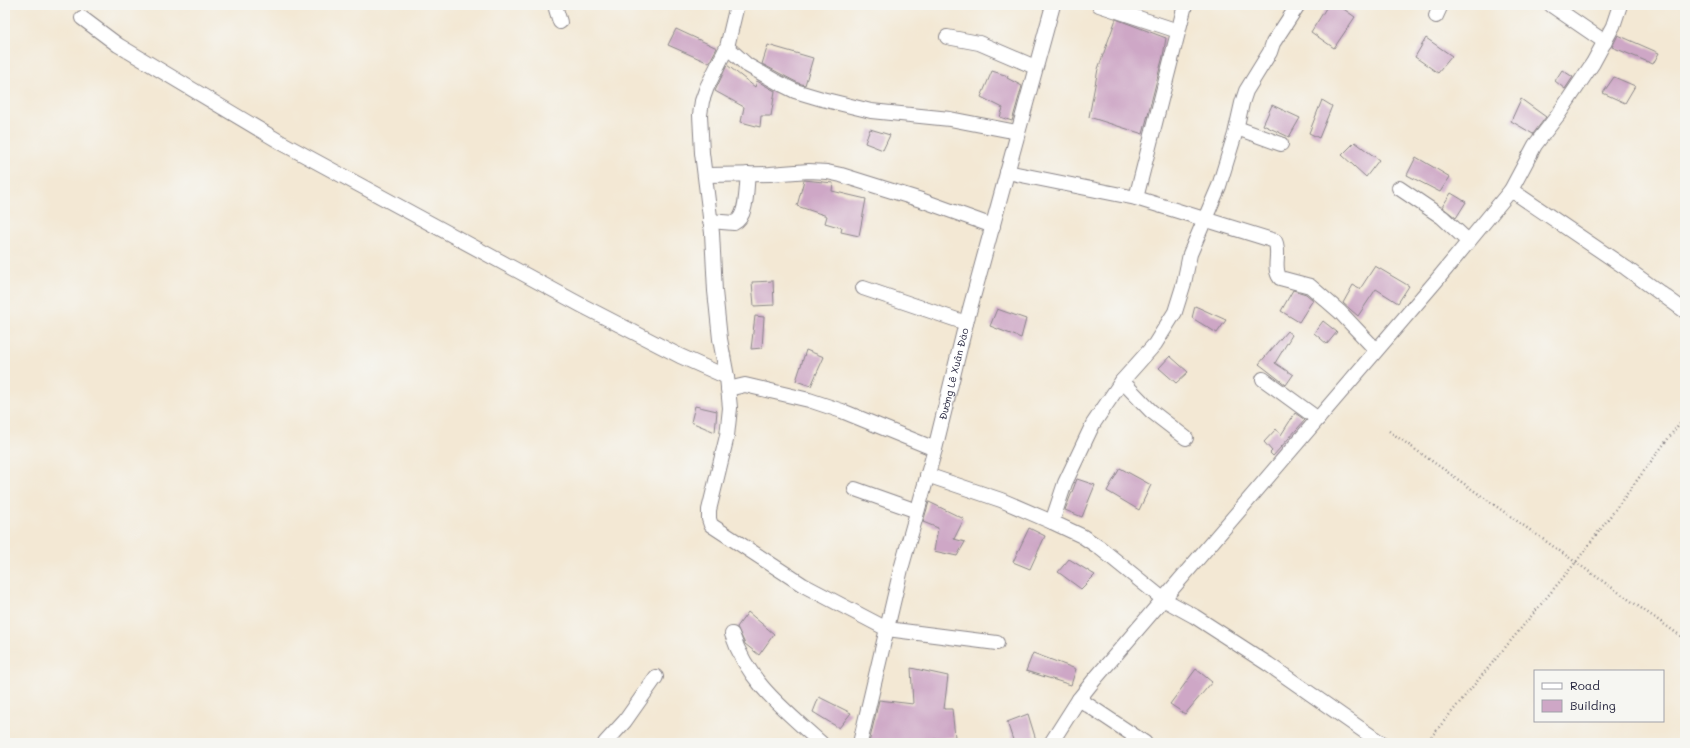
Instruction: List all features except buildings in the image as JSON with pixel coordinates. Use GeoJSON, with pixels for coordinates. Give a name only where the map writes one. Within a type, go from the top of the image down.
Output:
{"type":"FeatureCollection","features":[{"type":"Feature","properties":{"kind":"street"},"geometry":{"type":"LineString","coordinates":[[557,5],[556,9],[560,22]]}},
{"type":"Feature","properties":{"kind":"street","name":"Đường Lê Xuân Đào"},"geometry":{"type":"LineString","coordinates":[[860,743],[871,690],[888,629],[901,569],[935,449],[966,323],[1017,132],[1053,5]]}},
{"type":"Feature","properties":{"kind":"street"},"geometry":{"type":"LineString","coordinates":[[1099,5],[1178,31]]}},
{"type":"Feature","properties":{"kind":"street"},"geometry":{"type":"LineString","coordinates":[[1136,198],[1185,5]]}},
{"type":"Feature","properties":{"kind":"street"},"geometry":{"type":"LineString","coordinates":[[1052,522],[1065,484],[1093,424],[1122,381],[1155,344],[1175,312],[1184,283],[1190,254],[1219,186],[1237,128],[1246,91],[1270,52],[1273,43],[1298,5]]}},
{"type":"Feature","properties":{"kind":"street"},"geometry":{"type":"LineString","coordinates":[[1551,5],[1605,42]]}},
{"type":"Feature","properties":{"kind":"street"},"geometry":{"type":"LineString","coordinates":[[1051,743],[1079,699],[1511,190],[1535,145],[1558,115],[1593,63],[1613,26],[1620,5]]}},
{"type":"Feature","properties":{"kind":"street"},"geometry":{"type":"LineString","coordinates":[[733,6],[727,47],[707,87],[702,101],[700,115],[702,153],[706,174],[720,339],[728,383],[729,417],[727,436],[709,510],[711,525],[803,586],[888,629],[997,643]]}},
{"type":"Feature","properties":{"kind":"street"},"geometry":{"type":"LineString","coordinates":[[82,18],[118,45],[282,143],[728,383],[745,385],[809,400],[935,449]]}},
{"type":"Feature","properties":{"kind":"street"},"geometry":{"type":"LineString","coordinates":[[947,37],[978,43],[1035,67]]}},
{"type":"Feature","properties":{"kind":"street"},"geometry":{"type":"LineString","coordinates":[[727,47],[747,64],[777,82],[795,91],[822,99],[871,111],[950,119],[1017,132]]}},
{"type":"Feature","properties":{"kind":"street"},"geometry":{"type":"LineString","coordinates":[[1237,128],[1281,144]]}},
{"type":"Feature","properties":{"kind":"street"},"geometry":{"type":"LineString","coordinates":[[706,174],[748,174],[809,171],[841,175],[921,200],[993,226]]}},
{"type":"Feature","properties":{"kind":"street"},"geometry":{"type":"LineString","coordinates":[[1007,172],[1136,198],[1275,241],[1277,245],[1276,268],[1277,274],[1280,278],[1310,286],[1340,312],[1376,350]]}},
{"type":"Feature","properties":{"kind":"street"},"geometry":{"type":"LineString","coordinates":[[710,221],[734,223],[741,217],[744,207],[748,174]]}},
{"type":"Feature","properties":{"kind":"street"},"geometry":{"type":"LineString","coordinates":[[1399,188],[1442,218],[1468,241]]}},
{"type":"Feature","properties":{"kind":"street"},"geometry":{"type":"LineString","coordinates":[[1511,190],[1620,264],[1685,311]]}},
{"type":"Feature","properties":{"kind":"street"},"geometry":{"type":"LineString","coordinates":[[863,288],[966,323]]}},
{"type":"Feature","properties":{"kind":"street"},"geometry":{"type":"LineString","coordinates":[[1263,379],[1318,419]]}},
{"type":"Feature","properties":{"kind":"street"},"geometry":{"type":"LineString","coordinates":[[1122,381],[1151,411],[1186,438]]}},
{"type":"Feature","properties":{"kind":"street"},"geometry":{"type":"LineString","coordinates":[[927,475],[1001,500],[1082,536],[1100,548],[1163,599],[1194,616],[1268,664],[1381,743]]}},
{"type":"Feature","properties":{"kind":"street"},"geometry":{"type":"LineString","coordinates":[[855,489],[917,511]]}},
{"type":"Feature","properties":{"kind":"street"},"geometry":{"type":"LineString","coordinates":[[732,634],[737,650],[754,678],[770,696],[821,743]]}},
{"type":"Feature","properties":{"kind":"street"},"geometry":{"type":"LineString","coordinates":[[605,743],[625,721],[656,677]]}},
{"type":"Feature","properties":{"kind":"street"},"geometry":{"type":"LineString","coordinates":[[1079,699],[1145,743]]}},
{"type":"Feature","properties":{"kind":"path"},"geometry":{"type":"LineString","coordinates":[[1426,743],[1576,562],[1685,416]]}},
{"type":"Feature","properties":{"kind":"path"},"geometry":{"type":"LineString","coordinates":[[1389,431],[1685,640]]}}]}
